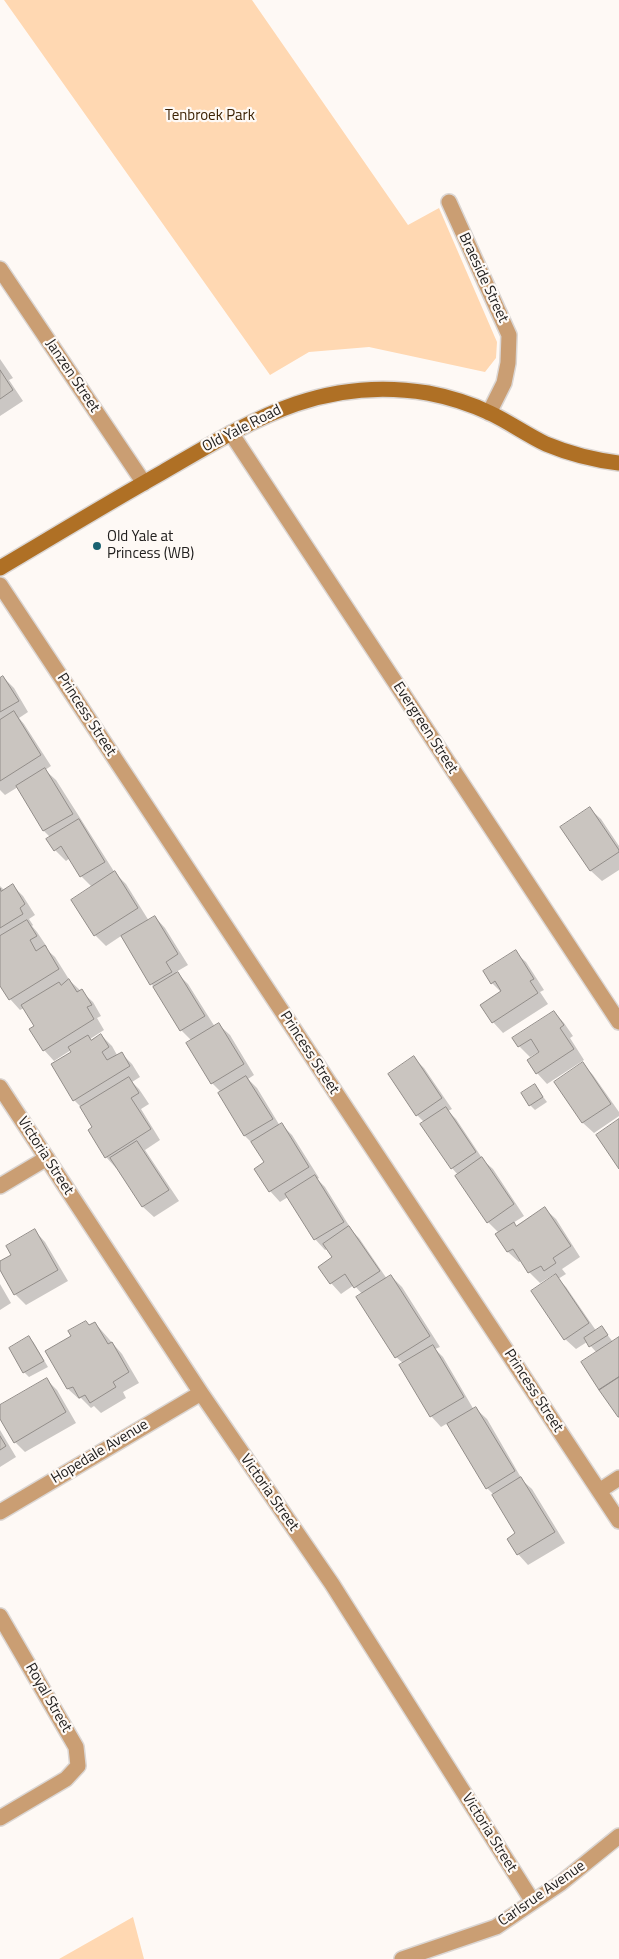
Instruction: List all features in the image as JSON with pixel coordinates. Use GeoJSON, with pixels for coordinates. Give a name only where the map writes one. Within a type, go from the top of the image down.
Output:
{"type":"FeatureCollection","features":[{"type":"Feature","properties":{"kind":"street","name":"Braeside Street"},"geometry":{"type":"LineString","coordinates":[[448,202],[509,334],[508,363],[504,383],[490,413]]}},
{"type":"Feature","properties":{"kind":"street","name":"Janzen Street"},"geometry":{"type":"LineString","coordinates":[[0,269],[144,483]]}},
{"type":"Feature","properties":{"kind":"street","name":"Old Yale Road"},"geometry":{"type":"LineString","coordinates":[[0,568],[258,418],[309,399],[340,392],[371,388],[429,394],[490,413],[544,443],[566,452],[594,460],[619,463]]}},
{"type":"Feature","properties":{"kind":"street","name":"Evergreen Street"},"geometry":{"type":"LineString","coordinates":[[231,433],[619,1022]]}},
{"type":"Feature","properties":{"kind":"street","name":"Princess Street"},"geometry":{"type":"LineString","coordinates":[[0,584],[619,1521]]}},
{"type":"Feature","properties":{"kind":"street","name":"Victoria Street"},"geometry":{"type":"LineString","coordinates":[[0,1087],[201,1393],[332,1584],[533,1902]]}},
{"type":"Feature","properties":{"kind":"street"},"geometry":{"type":"LineString","coordinates":[[0,1186],[47,1158]]}},
{"type":"Feature","properties":{"kind":"street","name":"Hopedale Avenue"},"geometry":{"type":"LineString","coordinates":[[0,1512],[201,1393]]}},
{"type":"Feature","properties":{"kind":"street"},"geometry":{"type":"LineString","coordinates":[[599,1491],[619,1478]]}},
{"type":"Feature","properties":{"kind":"street","name":"Royal Street"},"geometry":{"type":"LineString","coordinates":[[0,1616],[76,1747],[78,1766],[66,1780],[0,1818]]}},
{"type":"Feature","properties":{"kind":"street","name":"Carlsrue Avenue"},"geometry":{"type":"LineString","coordinates":[[402,1959],[496,1927],[561,1883],[619,1836]]}},
{"type":"Feature","properties":{"kind":"green space","name":"Tenbroek Park"},"geometry":{"type":"Polygon","coordinates":[[[4,0],[252,0],[408,225],[439,208],[497,342],[496,358],[485,372],[369,347],[309,352],[270,375],[4,0]]]}},
{"type":"Feature","properties":{"kind":"green space"},"geometry":{"type":"Polygon","coordinates":[[[133,1917],[144,1959],[59,1959],[133,1917]]]}},
{"type":"Feature","properties":{"kind":"building"},"geometry":{"type":"Polygon","coordinates":[[[0,370],[13,390],[0,399],[0,370]]]}},
{"type":"Feature","properties":{"kind":"building"},"geometry":{"type":"Polygon","coordinates":[[[3,676],[19,701],[0,712],[0,678],[3,676]]]}},
{"type":"Feature","properties":{"kind":"building"},"geometry":{"type":"Polygon","coordinates":[[[14,711],[41,755],[0,781],[0,720],[14,711]]]}},
{"type":"Feature","properties":{"kind":"building"},"geometry":{"type":"Polygon","coordinates":[[[45,768],[73,814],[43,831],[16,786],[45,768]]]}},
{"type":"Feature","properties":{"kind":"building"},"geometry":{"type":"Polygon","coordinates":[[[590,807],[619,852],[590,871],[560,827],[590,807]]]}},
{"type":"Feature","properties":{"kind":"building"},"geometry":{"type":"Polygon","coordinates":[[[79,819],[105,862],[80,877],[61,846],[54,851],[46,839],[79,819]]]}},
{"type":"Feature","properties":{"kind":"building"},"geometry":{"type":"Polygon","coordinates":[[[115,871],[138,908],[94,936],[71,900],[115,871]]]}},
{"type":"Feature","properties":{"kind":"building"},"geometry":{"type":"Polygon","coordinates":[[[13,884],[25,904],[20,908],[23,914],[0,928],[0,888],[1,891],[13,884]]]}},
{"type":"Feature","properties":{"kind":"building"},"geometry":{"type":"Polygon","coordinates":[[[155,916],[178,954],[166,962],[172,972],[150,985],[121,936],[155,916]]]}},
{"type":"Feature","properties":{"kind":"building"},"geometry":{"type":"Polygon","coordinates":[[[27,920],[37,936],[30,940],[36,951],[45,945],[59,969],[9,1000],[0,986],[0,936],[27,920]]]}},
{"type":"Feature","properties":{"kind":"building"},"geometry":{"type":"Polygon","coordinates":[[[516,950],[534,979],[530,981],[538,993],[492,1023],[480,1005],[501,991],[495,981],[491,984],[483,971],[516,950]]]}},
{"type":"Feature","properties":{"kind":"building"},"geometry":{"type":"Polygon","coordinates":[[[178,972],[205,1016],[180,1031],[153,987],[178,972]]]}},
{"type":"Feature","properties":{"kind":"building"},"geometry":{"type":"Polygon","coordinates":[[[69,979],[77,992],[82,989],[92,1005],[87,1007],[94,1019],[43,1051],[29,1029],[34,1026],[21,1005],[59,982],[61,985],[69,979]]]}},
{"type":"Feature","properties":{"kind":"building"},"geometry":{"type":"Polygon","coordinates":[[[554,1011],[564,1025],[560,1028],[574,1049],[536,1074],[527,1060],[539,1052],[531,1039],[518,1047],[512,1038],[554,1011]]]}},
{"type":"Feature","properties":{"kind":"building"},"geometry":{"type":"Polygon","coordinates":[[[219,1023],[244,1064],[211,1084],[186,1043],[219,1023]]]}},
{"type":"Feature","properties":{"kind":"building"},"geometry":{"type":"Polygon","coordinates":[[[101,1034],[109,1047],[102,1052],[107,1060],[122,1052],[130,1066],[73,1101],[51,1064],[71,1052],[68,1047],[88,1035],[91,1040],[101,1034]]]}},
{"type":"Feature","properties":{"kind":"building"},"geometry":{"type":"Polygon","coordinates":[[[414,1056],[442,1098],[416,1116],[388,1074],[414,1056]]]}},
{"type":"Feature","properties":{"kind":"building"},"geometry":{"type":"Polygon","coordinates":[[[583,1062],[611,1104],[582,1123],[554,1082],[583,1062]]]}},
{"type":"Feature","properties":{"kind":"building"},"geometry":{"type":"Polygon","coordinates":[[[246,1076],[273,1119],[244,1136],[218,1093],[246,1076]]]}},
{"type":"Feature","properties":{"kind":"building"},"geometry":{"type":"Polygon","coordinates":[[[129,1077],[139,1093],[131,1098],[151,1129],[105,1158],[88,1130],[92,1127],[80,1107],[129,1077]]]}},
{"type":"Feature","properties":{"kind":"building"},"geometry":{"type":"Polygon","coordinates":[[[535,1084],[543,1097],[529,1106],[521,1093],[535,1084]]]}},
{"type":"Feature","properties":{"kind":"building"},"geometry":{"type":"Polygon","coordinates":[[[446,1107],[476,1152],[451,1169],[420,1124],[446,1107]]]}},
{"type":"Feature","properties":{"kind":"building"},"geometry":{"type":"Polygon","coordinates":[[[619,1119],[619,1169],[596,1135],[619,1119]]]}},
{"type":"Feature","properties":{"kind":"building"},"geometry":{"type":"Polygon","coordinates":[[[282,1123],[309,1167],[269,1192],[254,1169],[264,1162],[251,1142],[282,1123]]]}},
{"type":"Feature","properties":{"kind":"building"},"geometry":{"type":"Polygon","coordinates":[[[137,1141],[169,1190],[142,1207],[110,1158],[137,1141]]]}},
{"type":"Feature","properties":{"kind":"building"},"geometry":{"type":"Polygon","coordinates":[[[482,1157],[514,1204],[487,1223],[455,1176],[482,1157]]]}},
{"type":"Feature","properties":{"kind":"building"},"geometry":{"type":"Polygon","coordinates":[[[315,1175],[344,1222],[314,1240],[285,1194],[315,1175]]]}},
{"type":"Feature","properties":{"kind":"building"},"geometry":{"type":"Polygon","coordinates":[[[545,1207],[571,1246],[553,1258],[556,1263],[544,1271],[541,1266],[528,1273],[513,1249],[507,1252],[495,1234],[514,1222],[516,1226],[545,1207]]]}},
{"type":"Feature","properties":{"kind":"building"},"geometry":{"type":"Polygon","coordinates":[[[349,1226],[380,1271],[354,1288],[345,1274],[330,1284],[318,1267],[332,1257],[323,1244],[349,1226]]]}},
{"type":"Feature","properties":{"kind":"building"},"geometry":{"type":"Polygon","coordinates":[[[35,1229],[58,1270],[14,1295],[0,1270],[0,1261],[11,1255],[6,1246],[35,1229]]]}},
{"type":"Feature","properties":{"kind":"building"},"geometry":{"type":"Polygon","coordinates":[[[556,1274],[589,1323],[564,1340],[531,1291],[556,1274]]]}},
{"type":"Feature","properties":{"kind":"building"},"geometry":{"type":"Polygon","coordinates":[[[391,1275],[430,1336],[395,1358],[356,1297],[391,1275]]]}},
{"type":"Feature","properties":{"kind":"building"},"geometry":{"type":"Polygon","coordinates":[[[86,1321],[89,1325],[95,1322],[108,1344],[112,1342],[129,1372],[113,1382],[116,1387],[90,1403],[85,1395],[79,1398],[73,1387],[67,1389],[45,1351],[71,1336],[68,1331],[86,1321]]]}},
{"type":"Feature","properties":{"kind":"building"},"geometry":{"type":"Polygon","coordinates":[[[602,1326],[608,1335],[589,1347],[584,1338],[602,1326]]]}},
{"type":"Feature","properties":{"kind":"building"},"geometry":{"type":"Polygon","coordinates":[[[29,1336],[44,1361],[23,1373],[9,1348],[29,1336]]]}},
{"type":"Feature","properties":{"kind":"building"},"geometry":{"type":"Polygon","coordinates":[[[619,1337],[619,1377],[599,1390],[581,1362],[619,1337]]]}},
{"type":"Feature","properties":{"kind":"building"},"geometry":{"type":"Polygon","coordinates":[[[433,1345],[464,1397],[430,1417],[399,1365],[433,1345]]]}},
{"type":"Feature","properties":{"kind":"building"},"geometry":{"type":"Polygon","coordinates":[[[619,1377],[619,1417],[618,1417],[599,1390],[619,1377]]]}},
{"type":"Feature","properties":{"kind":"building"},"geometry":{"type":"Polygon","coordinates":[[[47,1378],[66,1412],[14,1443],[0,1419],[0,1405],[47,1378]]]}},
{"type":"Feature","properties":{"kind":"building"},"geometry":{"type":"Polygon","coordinates":[[[476,1407],[515,1471],[486,1489],[447,1424],[476,1407]]]}},
{"type":"Feature","properties":{"kind":"building"},"geometry":{"type":"Polygon","coordinates":[[[0,1436],[6,1446],[0,1450],[0,1436]]]}},
{"type":"Feature","properties":{"kind":"building"},"geometry":{"type":"Polygon","coordinates":[[[521,1477],[555,1532],[517,1555],[507,1539],[515,1533],[492,1495],[521,1477]]]}},
{"type":"Feature","properties":{"kind":"place","name":"Old Yale at Princess (WB)"},"geometry":{"type":"Point","coordinates":[97,546]}}]}
